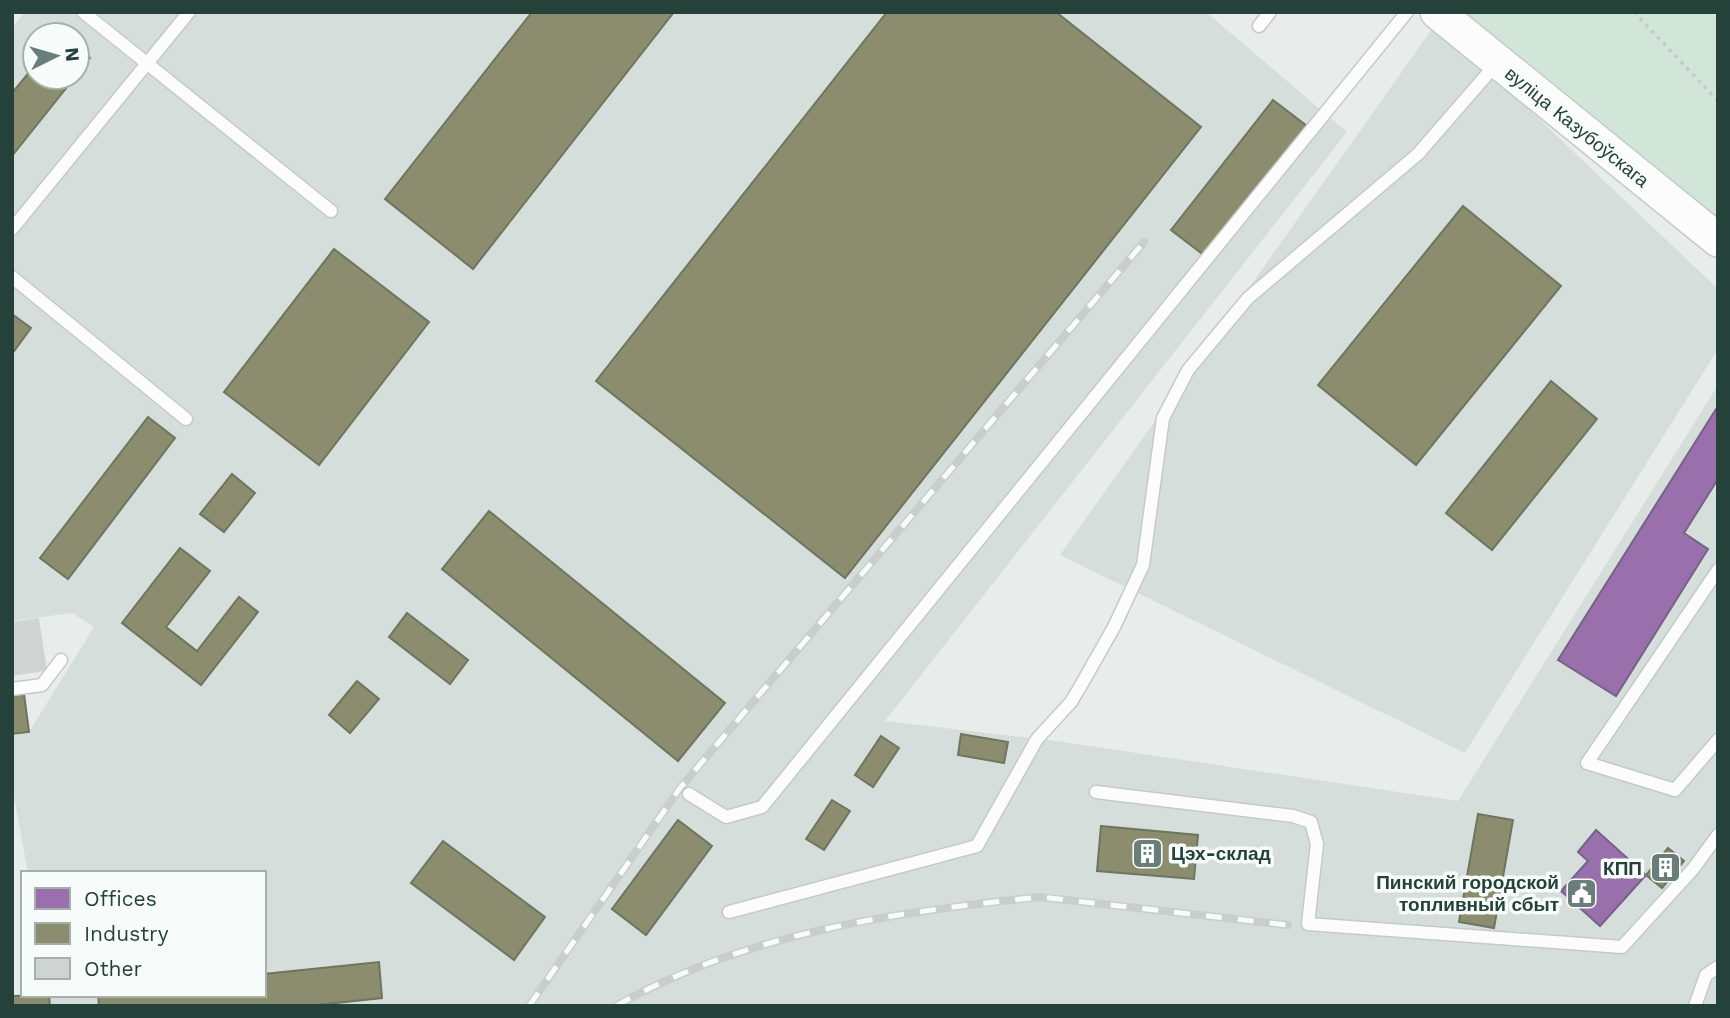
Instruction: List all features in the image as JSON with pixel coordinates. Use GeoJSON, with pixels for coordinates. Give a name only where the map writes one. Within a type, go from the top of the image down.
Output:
{"type":"FeatureCollection","features":[{"type":"Feature","properties":{"kind":"street","name":"вуліца Казубоўскага"},"geometry":{"type":"LineString","coordinates":[[1437,12],[1718,240]]}},
{"type":"Feature","properties":{"kind":"lane"},"geometry":{"type":"LineString","coordinates":[[83,12],[331,211]]}},
{"type":"Feature","properties":{"kind":"lane"},"geometry":{"type":"LineString","coordinates":[[12,229],[189,12]]}},
{"type":"Feature","properties":{"kind":"lane"},"geometry":{"type":"LineString","coordinates":[[1259,26],[1270,12]]}},
{"type":"Feature","properties":{"kind":"lane"},"geometry":{"type":"LineString","coordinates":[[689,794],[726,817],[762,807],[876,670],[1407,12]]}},
{"type":"Feature","properties":{"kind":"lane"},"geometry":{"type":"LineString","coordinates":[[729,912],[977,846],[1037,739],[1080,687],[1114,627],[1143,565],[1163,418],[1188,370],[1248,298],[1418,154],[1497,63]]}},
{"type":"Feature","properties":{"kind":"lane"},"geometry":{"type":"LineString","coordinates":[[12,277],[186,419]]}},
{"type":"Feature","properties":{"kind":"lane"},"geometry":{"type":"LineString","coordinates":[[1718,570],[1587,763],[1675,790],[1718,740]]}},
{"type":"Feature","properties":{"kind":"lane"},"geometry":{"type":"LineString","coordinates":[[12,689],[42,685],[61,660]]}},
{"type":"Feature","properties":{"kind":"lane"},"geometry":{"type":"LineString","coordinates":[[1096,792],[1293,816],[1311,822],[1317,844],[1308,924],[1622,947],[1693,869],[1718,835]]}},
{"type":"Feature","properties":{"kind":"lane"},"geometry":{"type":"LineString","coordinates":[[1695,1006],[1706,975],[1718,967]]}},
{"type":"Feature","properties":{"kind":"path"},"geometry":{"type":"LineString","coordinates":[[1634,12],[1718,101]]}},
{"type":"Feature","properties":{"kind":"shaded area"},"geometry":{"type":"Polygon","coordinates":[[[25,12],[1206,12],[1347,132],[885,721],[1057,741],[1458,801],[1718,385],[1718,1006],[12,1006],[12,996],[21,995],[266,997],[266,871],[28,871],[12,786],[12,734],[29,732],[94,627],[72,613],[12,621],[12,28],[25,12]]]}},
{"type":"Feature","properties":{"kind":"shaded area"},"geometry":{"type":"Polygon","coordinates":[[[1437,22],[1718,289],[1718,349],[1465,753],[1060,555],[1437,22]]]}},
{"type":"Feature","properties":{"kind":"green space"},"geometry":{"type":"Polygon","coordinates":[[[1454,12],[1718,12],[1718,220],[1454,12]]]}},
{"type":"Feature","properties":{"kind":"building: Offices"},"geometry":{"type":"Polygon","coordinates":[[[1718,406],[1718,479],[1684,533],[1708,549],[1616,696],[1558,660],[1718,406]]]}},
{"type":"Feature","properties":{"kind":"building: Offices"},"geometry":{"type":"Polygon","coordinates":[[[1596,830],[1646,875],[1600,926],[1561,891],[1588,861],[1578,852],[1596,830]]]}},
{"type":"Feature","properties":{"kind":"building: Industry"},"geometry":{"type":"Polygon","coordinates":[[[532,12],[674,12],[473,269],[385,199],[532,12]]]}},
{"type":"Feature","properties":{"kind":"building: Industry"},"geometry":{"type":"Polygon","coordinates":[[[887,12],[1056,12],[1201,127],[845,578],[596,381],[887,12]]]}},
{"type":"Feature","properties":{"kind":"building: Industry"},"geometry":{"type":"Polygon","coordinates":[[[21,82],[21,91],[64,91],[12,156],[12,93],[21,82]]]}},
{"type":"Feature","properties":{"kind":"building: Industry"},"geometry":{"type":"Polygon","coordinates":[[[1273,100],[1307,126],[1205,256],[1171,230],[1273,100]]]}},
{"type":"Feature","properties":{"kind":"building: Industry"},"geometry":{"type":"Polygon","coordinates":[[[1463,206],[1561,286],[1416,465],[1318,385],[1463,206]]]}},
{"type":"Feature","properties":{"kind":"building: Industry"},"geometry":{"type":"Polygon","coordinates":[[[334,249],[429,322],[319,465],[224,392],[334,249]]]}},
{"type":"Feature","properties":{"kind":"building: Industry"},"geometry":{"type":"Polygon","coordinates":[[[12,314],[31,328],[12,354],[12,314]]]}},
{"type":"Feature","properties":{"kind":"building: Industry"},"geometry":{"type":"Polygon","coordinates":[[[1551,381],[1597,419],[1492,550],[1446,513],[1551,381]]]}},
{"type":"Feature","properties":{"kind":"building: Industry"},"geometry":{"type":"Polygon","coordinates":[[[148,417],[175,438],[68,579],[40,558],[148,417]]]}},
{"type":"Feature","properties":{"kind":"building: Industry"},"geometry":{"type":"Polygon","coordinates":[[[232,474],[255,493],[224,532],[200,514],[232,474]]]}},
{"type":"Feature","properties":{"kind":"building: Industry"},"geometry":{"type":"Polygon","coordinates":[[[489,511],[725,703],[678,761],[442,569],[489,511]]]}},
{"type":"Feature","properties":{"kind":"building: Industry"},"geometry":{"type":"Polygon","coordinates":[[[180,548],[210,571],[166,627],[197,651],[239,597],[258,612],[201,685],[122,623],[180,548]]]}},
{"type":"Feature","properties":{"kind":"building: Industry"},"geometry":{"type":"Polygon","coordinates":[[[407,613],[468,660],[450,684],[389,637],[407,613]]]}},
{"type":"Feature","properties":{"kind":"building: Industry"},"geometry":{"type":"Polygon","coordinates":[[[357,681],[379,699],[350,733],[329,715],[357,681]]]}},
{"type":"Feature","properties":{"kind":"building: Industry"},"geometry":{"type":"Polygon","coordinates":[[[24,694],[29,732],[12,734],[12,696],[24,694]]]}},
{"type":"Feature","properties":{"kind":"building: Industry"},"geometry":{"type":"Polygon","coordinates":[[[961,734],[1008,742],[1004,763],[958,755],[961,734]]]}},
{"type":"Feature","properties":{"kind":"building: Industry"},"geometry":{"type":"Polygon","coordinates":[[[881,736],[899,748],[873,787],[855,775],[881,736]]]}},
{"type":"Feature","properties":{"kind":"building: Industry"},"geometry":{"type":"Polygon","coordinates":[[[832,800],[850,811],[824,850],[806,839],[832,800]]]}},
{"type":"Feature","properties":{"kind":"building: Industry"},"geometry":{"type":"Polygon","coordinates":[[[1478,814],[1513,820],[1494,928],[1459,922],[1478,814]]]}},
{"type":"Feature","properties":{"kind":"building: Industry"},"geometry":{"type":"Polygon","coordinates":[[[678,820],[712,846],[646,935],[612,909],[678,820]]]}},
{"type":"Feature","properties":{"kind":"building: Industry","name":"Цэх-склад"},"geometry":{"type":"Polygon","coordinates":[[[1101,826],[1198,835],[1194,879],[1097,871],[1101,826]]]}},
{"type":"Feature","properties":{"kind":"building: Industry"},"geometry":{"type":"Polygon","coordinates":[[[443,841],[545,917],[514,960],[411,883],[443,841]]]}},
{"type":"Feature","properties":{"kind":"building: Industry","name":"КПП"},"geometry":{"type":"Polygon","coordinates":[[[1668,848],[1684,861],[1662,888],[1646,875],[1668,848]]]}},
{"type":"Feature","properties":{"kind":"building: Industry"},"geometry":{"type":"Polygon","coordinates":[[[379,962],[382,998],[308,1006],[99,1006],[98,997],[266,997],[266,974],[379,962]]]}},
{"type":"Feature","properties":{"kind":"building: Industry"},"geometry":{"type":"Polygon","coordinates":[[[12,996],[49,997],[50,1006],[12,1006],[12,996]]]}},
{"type":"Feature","properties":{"kind":"building: Other"},"geometry":{"type":"Polygon","coordinates":[[[38,619],[46,670],[12,675],[12,623],[38,619]]]}},
{"type":"Feature","properties":{"kind":"railway"},"geometry":{"type":"LineString","coordinates":[[529,1006],[680,788],[1144,242]]}},
{"type":"Feature","properties":{"kind":"railway"},"geometry":{"type":"LineString","coordinates":[[616,1006],[665,981],[716,960],[769,943],[876,919],[985,903],[1040,897],[1288,925]]}},
{"type":"Feature","properties":{"kind":"place","name":"Цэх-склад"},"geometry":{"type":"Point","coordinates":[1148,853]}},
{"type":"Feature","properties":{"kind":"place","name":"КПП"},"geometry":{"type":"Point","coordinates":[1665,868]}},
{"type":"Feature","properties":{"kind":"place","name":"Пинский городской топливный сбыт"},"geometry":{"type":"Point","coordinates":[1582,893]}}]}
